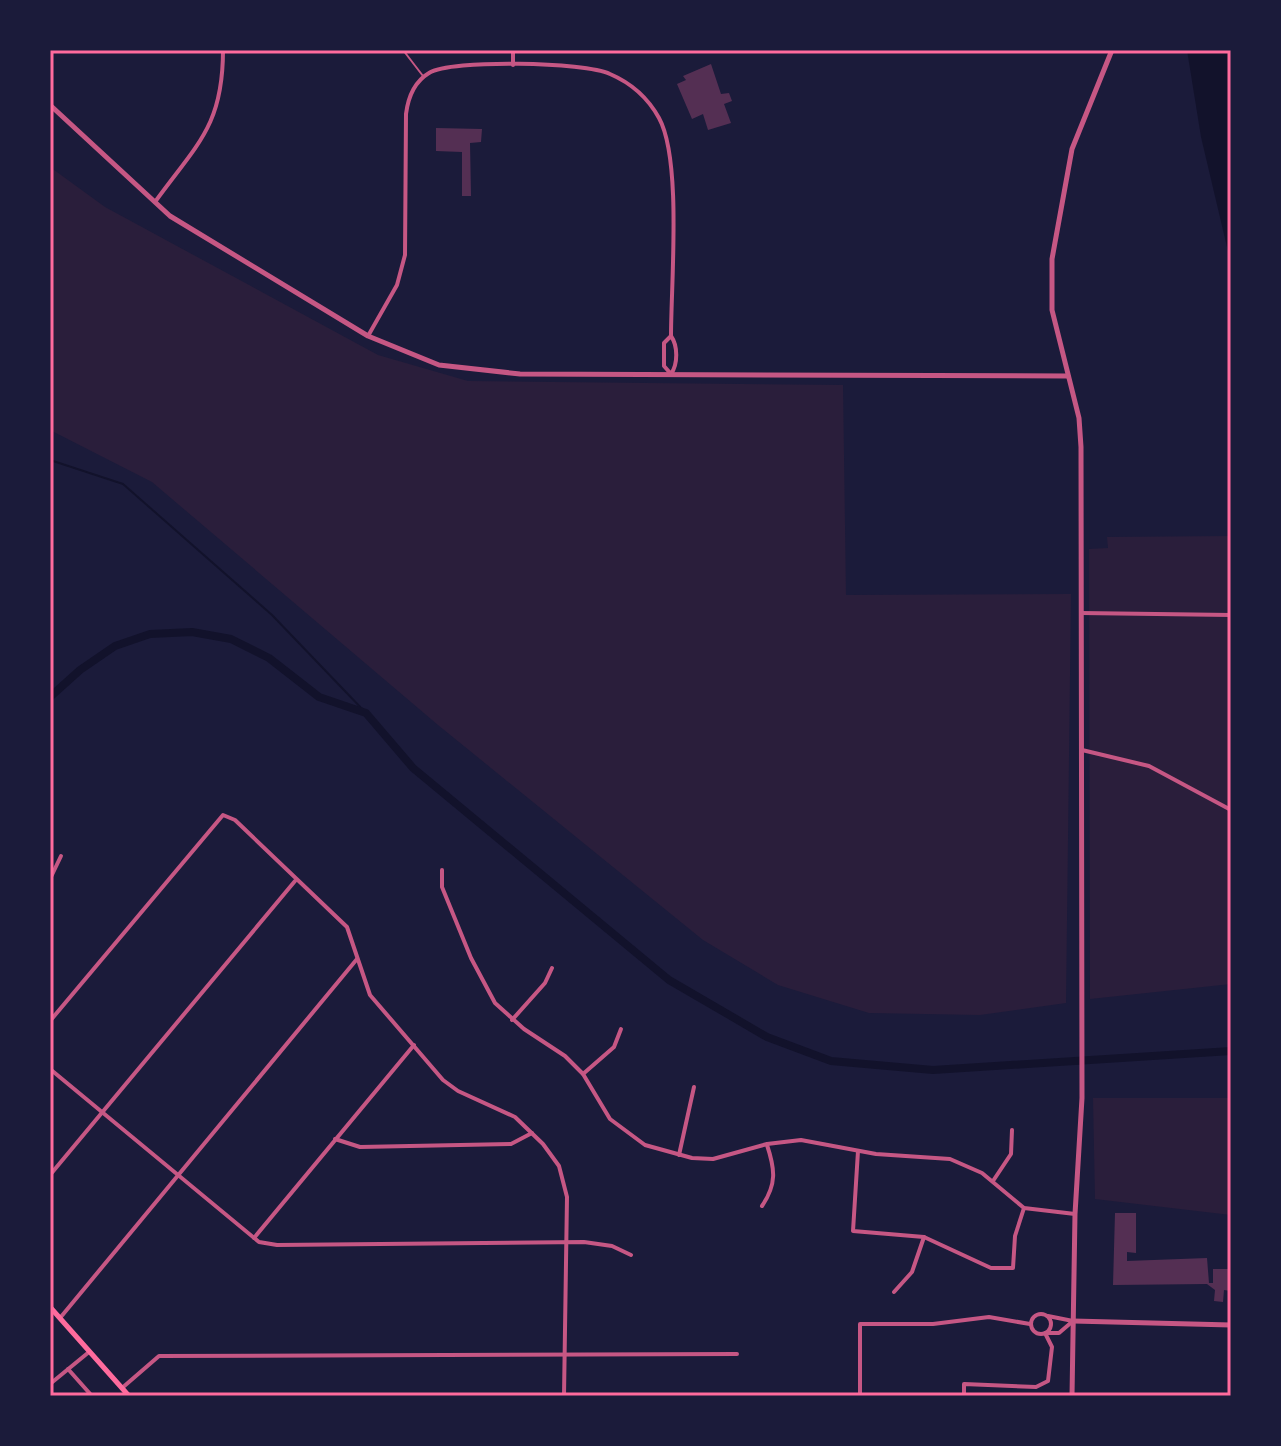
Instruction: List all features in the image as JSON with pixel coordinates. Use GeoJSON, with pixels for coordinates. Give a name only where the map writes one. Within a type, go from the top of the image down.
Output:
{"type":"FeatureCollection","features":[{"type":"Feature","properties":{"kind":"main road"},"geometry":{"type":"LineString","coordinates":[[50,1307],[129,1396]]}},
{"type":"Feature","properties":{"kind":"street"},"geometry":{"type":"LineString","coordinates":[[153,204],[216,116],[223,83],[223,50]]}},
{"type":"Feature","properties":{"kind":"street"},"geometry":{"type":"LineString","coordinates":[[513,50],[513,65]]}},
{"type":"Feature","properties":{"kind":"street"},"geometry":{"type":"LineString","coordinates":[[1072,1396],[1075,1214],[1082,1098],[1081,447],[1052,310],[1052,259],[1072,149],[1112,50]]}},
{"type":"Feature","properties":{"kind":"street"},"geometry":{"type":"LineString","coordinates":[[368,336],[400,278],[406,220],[406,114],[412,92],[424,76],[447,66],[513,65],[599,70],[633,87],[658,116],[669,143],[672,162],[671,336],[675,341],[676,367],[671,374]]}},
{"type":"Feature","properties":{"kind":"street"},"geometry":{"type":"LineString","coordinates":[[50,105],[153,204],[368,336],[439,365],[483,373],[1068,376]]}},
{"type":"Feature","properties":{"kind":"street"},"geometry":{"type":"LineString","coordinates":[[671,336],[664,343],[664,366],[671,374]]}},
{"type":"Feature","properties":{"kind":"street"},"geometry":{"type":"LineString","coordinates":[[1081,613],[1231,615]]}},
{"type":"Feature","properties":{"kind":"street"},"geometry":{"type":"LineString","coordinates":[[1080,750],[1149,766],[1231,810]]}},
{"type":"Feature","properties":{"kind":"street"},"geometry":{"type":"LineString","coordinates":[[50,1021],[223,815],[247,830],[295,881],[347,927],[370,995],[450,1086],[506,1111],[551,1153],[567,1197],[564,1396]]}},
{"type":"Feature","properties":{"kind":"street"},"geometry":{"type":"LineString","coordinates":[[50,879],[61,856]]}},
{"type":"Feature","properties":{"kind":"street"},"geometry":{"type":"LineString","coordinates":[[442,870],[442,887],[471,958],[495,1003],[512,1020],[556,1049],[583,1074],[610,1119],[645,1145],[679,1155],[713,1159],[767,1144],[801,1140],[858,1151],[950,1159],[993,1181],[1024,1208],[1075,1214]]}},
{"type":"Feature","properties":{"kind":"street"},"geometry":{"type":"LineString","coordinates":[[50,1175],[295,881]]}},
{"type":"Feature","properties":{"kind":"street"},"geometry":{"type":"LineString","coordinates":[[60,1318],[357,959]]}},
{"type":"Feature","properties":{"kind":"street"},"geometry":{"type":"LineString","coordinates":[[512,1020],[545,983],[552,968]]}},
{"type":"Feature","properties":{"kind":"street"},"geometry":{"type":"LineString","coordinates":[[583,1074],[614,1047],[621,1029]]}},
{"type":"Feature","properties":{"kind":"street"},"geometry":{"type":"LineString","coordinates":[[254,1238],[414,1045]]}},
{"type":"Feature","properties":{"kind":"street"},"geometry":{"type":"LineString","coordinates":[[50,1069],[254,1238],[277,1245],[601,1244],[631,1255]]}},
{"type":"Feature","properties":{"kind":"street"},"geometry":{"type":"LineString","coordinates":[[679,1155],[694,1087]]}},
{"type":"Feature","properties":{"kind":"street"},"geometry":{"type":"LineString","coordinates":[[993,1181],[1011,1154],[1012,1130]]}},
{"type":"Feature","properties":{"kind":"street"},"geometry":{"type":"LineString","coordinates":[[335,1139],[360,1147],[511,1144],[532,1133]]}},
{"type":"Feature","properties":{"kind":"street"},"geometry":{"type":"LineString","coordinates":[[762,1206],[773,1190],[774,1180],[767,1144]]}},
{"type":"Feature","properties":{"kind":"street"},"geometry":{"type":"LineString","coordinates":[[858,1151],[853,1231],[924,1237],[991,1268],[1013,1268],[1015,1236],[1024,1208]]}},
{"type":"Feature","properties":{"kind":"street"},"geometry":{"type":"LineString","coordinates":[[894,1292],[912,1272],[924,1237]]}},
{"type":"Feature","properties":{"kind":"street"},"geometry":{"type":"LineString","coordinates":[[1030,1324],[1038,1314],[1073,1321],[1231,1325]]}},
{"type":"Feature","properties":{"kind":"street"},"geometry":{"type":"LineString","coordinates":[[1045,1333],[1051,1325],[1048,1316]]}},
{"type":"Feature","properties":{"kind":"street"},"geometry":{"type":"LineString","coordinates":[[860,1396],[860,1324],[933,1324],[989,1317],[1030,1324]]}},
{"type":"Feature","properties":{"kind":"street"},"geometry":{"type":"LineString","coordinates":[[1030,1324],[1035,1333],[1059,1333],[1073,1321]]}},
{"type":"Feature","properties":{"kind":"street"},"geometry":{"type":"LineString","coordinates":[[964,1396],[964,1384],[1036,1387],[1048,1381],[1052,1347],[1045,1333]]}},
{"type":"Feature","properties":{"kind":"street"},"geometry":{"type":"LineString","coordinates":[[50,1384],[89,1352]]}},
{"type":"Feature","properties":{"kind":"street"},"geometry":{"type":"LineString","coordinates":[[122,1388],[159,1356],[737,1354]]}},
{"type":"Feature","properties":{"kind":"street"},"geometry":{"type":"LineString","coordinates":[[68,1369],[92,1396]]}},
{"type":"Feature","properties":{"kind":"lane"},"geometry":{"type":"LineString","coordinates":[[403,50],[424,76]]}},
{"type":"Feature","properties":{"kind":"shaded area"},"geometry":{"type":"Polygon","coordinates":[[[1187,50],[1231,50],[1231,264],[1201,137],[1187,50]]]}},
{"type":"Feature","properties":{"kind":"shaded area"},"geometry":{"type":"Polygon","coordinates":[[[50,167],[105,207],[378,355],[468,381],[843,385],[846,595],[1071,594],[1066,1003],[980,1015],[869,1013],[778,985],[703,940],[438,725],[152,482],[50,430],[50,167]]]}},
{"type":"Feature","properties":{"kind":"shaded area"},"geometry":{"type":"Polygon","coordinates":[[[1231,536],[1231,984],[1090,999],[1089,549],[1108,548],[1107,537],[1231,536]]]}},
{"type":"Feature","properties":{"kind":"shaded area"},"geometry":{"type":"Polygon","coordinates":[[[1093,1098],[1231,1098],[1231,1215],[1095,1199],[1093,1098]]]}},
{"type":"Feature","properties":{"kind":"building"},"geometry":{"type":"Polygon","coordinates":[[[711,64],[721,94],[729,93],[732,101],[724,104],[731,123],[708,130],[703,114],[692,119],[677,84],[686,80],[683,76],[711,64]]]}},
{"type":"Feature","properties":{"kind":"building"},"geometry":{"type":"Polygon","coordinates":[[[436,128],[482,129],[481,142],[470,143],[471,196],[462,196],[462,152],[436,151],[436,128]]]}},
{"type":"Feature","properties":{"kind":"building"},"geometry":{"type":"Polygon","coordinates":[[[1115,1213],[1136,1213],[1136,1253],[1127,1252],[1127,1261],[1207,1258],[1209,1283],[1213,1283],[1213,1269],[1231,1269],[1231,1291],[1224,1290],[1223,1302],[1214,1301],[1215,1290],[1207,1284],[1113,1285],[1115,1213]]]}},
{"type":"Feature","properties":{"kind":"waterway"},"geometry":{"type":"LineString","coordinates":[[50,460],[123,484],[272,615],[366,713]]}},
{"type":"Feature","properties":{"kind":"waterway"},"geometry":{"type":"LineString","coordinates":[[50,697],[80,670],[115,646],[150,634],[192,632],[231,639],[269,658],[319,697],[366,713],[413,768],[669,980],[767,1037],[831,1061],[933,1070],[1231,1051]]}}]}
